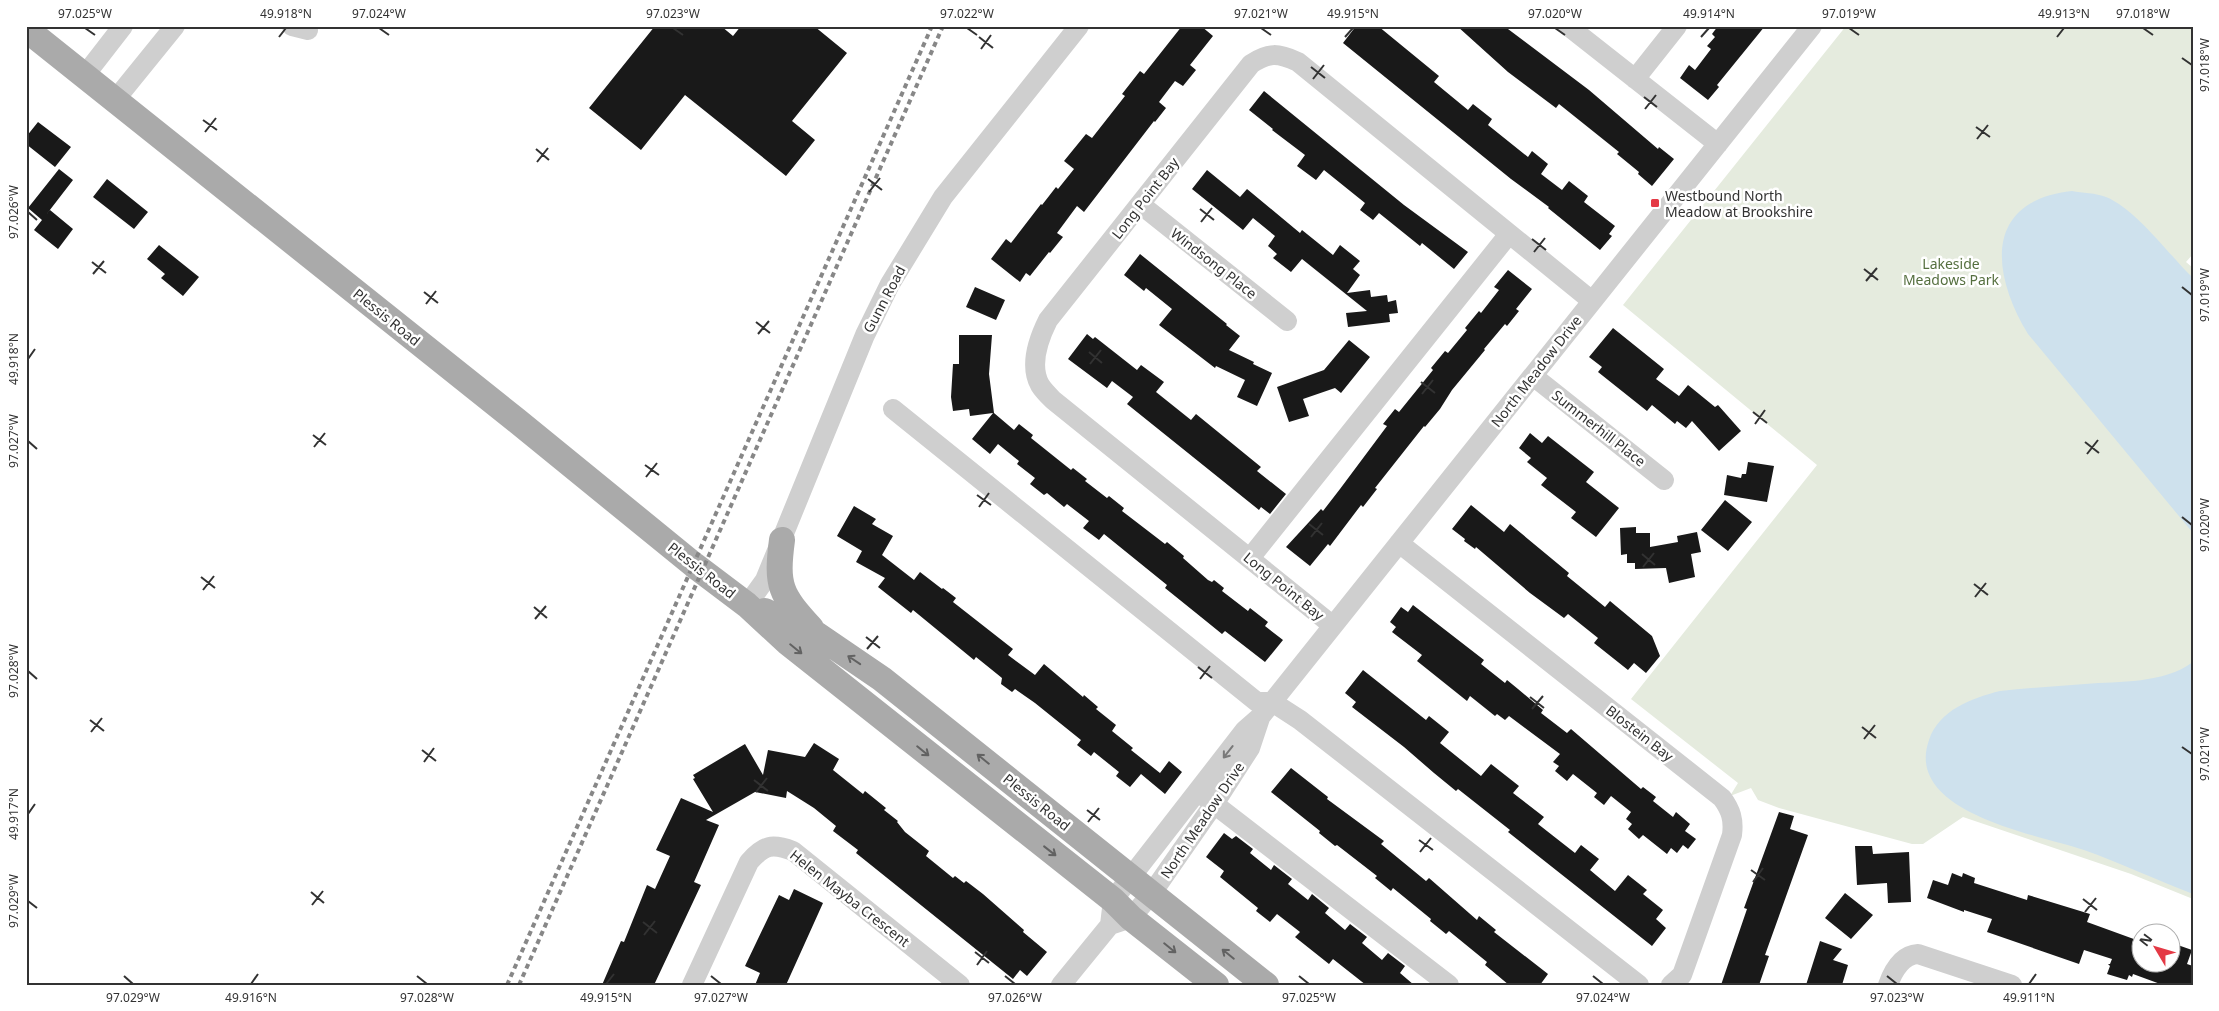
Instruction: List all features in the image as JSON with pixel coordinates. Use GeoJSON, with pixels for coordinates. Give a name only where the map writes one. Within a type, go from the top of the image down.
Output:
{"type":"FeatureCollection","features":[{"type":"Feature","properties":{"kind":"main road","name":"Plessis Road"},"geometry":{"type":"LineString","coordinates":[[26,29],[516,420],[694,565],[747,605],[787,642],[1118,914],[1216,985]]}},
{"type":"Feature","properties":{"kind":"main road"},"geometry":{"type":"LineString","coordinates":[[782,540],[779,571],[786,600],[816,634]]}},
{"type":"Feature","properties":{"kind":"main road","name":"Plessis Road"},"geometry":{"type":"LineString","coordinates":[[747,605],[771,613],[786,622],[816,634],[882,679],[1266,985]]}},
{"type":"Feature","properties":{"kind":"street"},"geometry":{"type":"LineString","coordinates":[[85,76],[123,26]]}},
{"type":"Feature","properties":{"kind":"street"},"geometry":{"type":"LineString","coordinates":[[115,100],[176,26]]}},
{"type":"Feature","properties":{"kind":"street","name":"Gunn Road"},"geometry":{"type":"LineString","coordinates":[[747,605],[765,580],[865,335],[890,284],[943,197],[1080,26]]}},
{"type":"Feature","properties":{"kind":"street"},"geometry":{"type":"LineString","coordinates":[[1568,26],[1718,144]]}},
{"type":"Feature","properties":{"kind":"street"},"geometry":{"type":"LineString","coordinates":[[1635,79],[1677,26]]}},
{"type":"Feature","properties":{"kind":"street","name":"North Meadow Drive"},"geometry":{"type":"LineString","coordinates":[[1118,914],[1131,877],[1197,791],[1245,730],[1266,709],[1812,26]]}},
{"type":"Feature","properties":{"kind":"street","name":"Long Point Bay"},"geometry":{"type":"LineString","coordinates":[[1332,625],[1053,400],[1040,385],[1036,370],[1039,337],[1048,320],[1251,64],[1265,55],[1284,55],[1298,62],[1592,300]]}},
{"type":"Feature","properties":{"kind":"street","name":"Windsong Place"},"geometry":{"type":"LineString","coordinates":[[1140,204],[1287,321]]}},
{"type":"Feature","properties":{"kind":"street"},"geometry":{"type":"LineString","coordinates":[[1250,558],[1509,234]]}},
{"type":"Feature","properties":{"kind":"street","name":"Summerhill Place"},"geometry":{"type":"LineString","coordinates":[[1533,376],[1664,480]]}},
{"type":"Feature","properties":{"kind":"street"},"geometry":{"type":"LineString","coordinates":[[892,409],[1256,702],[1266,709],[1304,723],[1639,985]]}},
{"type":"Feature","properties":{"kind":"street","name":"Blostein Bay"},"geometry":{"type":"LineString","coordinates":[[1399,543],[1722,798],[1729,808],[1734,822],[1732,834],[1682,975],[1671,985]]}},
{"type":"Feature","properties":{"kind":"street","name":"North Meadow Drive"},"geometry":{"type":"LineString","coordinates":[[1118,914],[1152,893],[1214,804],[1250,748],[1266,709]]}},
{"type":"Feature","properties":{"kind":"street"},"geometry":{"type":"LineString","coordinates":[[1197,791],[1449,985]]}},
{"type":"Feature","properties":{"kind":"street","name":"Helen Mayba Crescent"},"geometry":{"type":"LineString","coordinates":[[692,985],[749,862],[760,850],[777,845],[793,851],[960,985]]}},
{"type":"Feature","properties":{"kind":"street"},"geometry":{"type":"LineString","coordinates":[[1061,985],[1118,914]]}},
{"type":"Feature","properties":{"kind":"street"},"geometry":{"type":"LineString","coordinates":[[1888,985],[1892,974],[1900,963],[1911,954],[1918,954],[2012,985]]}},
{"type":"Feature","properties":{"kind":"green space","name":"Lakeside Meadows Park"},"geometry":{"type":"Polygon","coordinates":[[[1846,26],[2193,26],[2193,254],[2186,262],[2193,268],[2193,899],[2131,874],[1963,817],[1923,844],[1912,844],[1779,808],[1758,800],[1751,788],[1730,796],[1738,783],[1631,699],[1817,465],[1623,305],[1846,26]]]}},
{"type":"Feature","properties":{"kind":"water"},"geometry":{"type":"Polygon","coordinates":[[[2072,191],[2106,197],[2129,211],[2193,278],[2193,533],[2028,334],[2007,288],[2002,265],[2003,244],[2009,225],[2022,209],[2043,198],[2072,191]]]}},
{"type":"Feature","properties":{"kind":"water"},"geometry":{"type":"Polygon","coordinates":[[[2193,662],[2193,894],[2084,850],[2008,828],[1980,817],[1955,803],[1936,786],[1926,765],[1929,740],[1940,721],[1948,713],[1978,697],[2000,691],[2127,682],[2155,678],[2181,669],[2193,662]]]}},
{"type":"Feature","properties":{"kind":"building"},"geometry":{"type":"Polygon","coordinates":[[[655,26],[721,26],[733,36],[741,26],[814,26],[847,53],[792,121],[815,140],[786,176],[685,95],[641,150],[589,108],[655,26]]]}},
{"type":"Feature","properties":{"kind":"building"},"geometry":{"type":"Polygon","coordinates":[[[1182,26],[1201,26],[1213,36],[1190,65],[1196,70],[1183,86],[1175,81],[1159,102],[1166,108],[1084,212],[1077,206],[1057,233],[1063,237],[1030,276],[1026,273],[1020,282],[991,259],[1006,239],[1011,243],[1041,204],[1056,187],[1058,189],[1074,169],[1064,161],[1086,134],[1092,138],[1125,96],[1122,94],[1140,71],[1144,74],[1182,26]]]}},
{"type":"Feature","properties":{"kind":"building"},"geometry":{"type":"Polygon","coordinates":[[[1356,26],[1378,26],[1439,76],[1434,82],[1468,110],[1473,104],[1492,119],[1488,125],[1528,157],[1532,151],[1548,164],[1541,174],[1562,190],[1569,181],[1588,196],[1584,202],[1615,226],[1609,234],[1612,236],[1600,250],[1343,43],[1356,26]]]}},
{"type":"Feature","properties":{"kind":"building"},"geometry":{"type":"Polygon","coordinates":[[[1457,26],[1504,26],[1589,90],[1658,149],[1659,147],[1674,159],[1652,186],[1638,174],[1639,172],[1617,154],[1619,152],[1559,104],[1556,108],[1508,72],[1457,26]]]}},
{"type":"Feature","properties":{"kind":"building"},"geometry":{"type":"Polygon","coordinates":[[[1718,26],[1765,26],[1717,85],[1719,87],[1708,100],[1680,78],[1689,65],[1695,70],[1711,49],[1707,46],[1715,37],[1712,34],[1718,26]]]}},
{"type":"Feature","properties":{"kind":"building"},"geometry":{"type":"Polygon","coordinates":[[[1264,91],[1404,205],[1468,252],[1454,269],[1422,243],[1420,246],[1379,213],[1373,220],[1360,210],[1365,203],[1324,170],[1316,180],[1297,166],[1305,155],[1249,110],[1264,91]]]}},
{"type":"Feature","properties":{"kind":"building"},"geometry":{"type":"Polygon","coordinates":[[[38,122],[71,147],[55,167],[26,144],[26,137],[38,122]]]}},
{"type":"Feature","properties":{"kind":"building"},"geometry":{"type":"Polygon","coordinates":[[[59,169],[73,180],[46,215],[50,210],[73,229],[58,249],[34,230],[42,220],[28,208],[59,169]]]}},
{"type":"Feature","properties":{"kind":"building"},"geometry":{"type":"Polygon","coordinates":[[[1207,170],[1240,197],[1247,189],[1300,233],[1302,230],[1333,255],[1340,245],[1360,261],[1353,269],[1360,275],[1347,293],[1370,290],[1371,297],[1387,295],[1388,302],[1396,300],[1398,313],[1389,314],[1390,322],[1348,327],[1346,313],[1367,311],[1302,259],[1291,272],[1273,258],[1277,254],[1268,246],[1275,236],[1253,218],[1243,230],[1192,189],[1207,170]]]}},
{"type":"Feature","properties":{"kind":"building"},"geometry":{"type":"Polygon","coordinates":[[[107,179],[148,212],[134,229],[93,197],[107,179]]]}},
{"type":"Feature","properties":{"kind":"building"},"geometry":{"type":"Polygon","coordinates":[[[159,245],[199,277],[183,296],[161,278],[165,274],[147,259],[159,245]]]}},
{"type":"Feature","properties":{"kind":"building"},"geometry":{"type":"Polygon","coordinates":[[[1140,254],[1240,336],[1229,350],[1272,373],[1257,406],[1237,397],[1245,380],[1216,366],[1215,368],[1159,325],[1172,309],[1146,288],[1144,291],[1124,275],[1140,254]]]}},
{"type":"Feature","properties":{"kind":"building"},"geometry":{"type":"Polygon","coordinates":[[[1508,270],[1532,289],[1516,309],[1519,311],[1484,349],[1452,390],[1440,409],[1424,426],[1375,488],[1377,489],[1363,507],[1361,505],[1330,546],[1328,544],[1310,566],[1286,547],[1321,509],[1323,511],[1387,426],[1383,424],[1395,409],[1399,412],[1433,370],[1431,368],[1445,351],[1448,353],[1467,330],[1465,328],[1479,311],[1481,313],[1499,290],[1494,287],[1508,270]]]}},
{"type":"Feature","properties":{"kind":"building"},"geometry":{"type":"Polygon","coordinates":[[[975,287],[1005,300],[996,320],[966,307],[975,287]]]}},
{"type":"Feature","properties":{"kind":"building"},"geometry":{"type":"Polygon","coordinates":[[[1613,328],[1664,369],[1656,379],[1679,396],[1688,385],[1715,407],[1718,405],[1741,431],[1719,451],[1692,421],[1686,428],[1677,421],[1675,424],[1652,405],[1647,411],[1598,372],[1602,367],[1589,357],[1613,328]]]}},
{"type":"Feature","properties":{"kind":"building"},"geometry":{"type":"Polygon","coordinates":[[[1087,334],[1093,339],[1095,337],[1137,370],[1141,365],[1164,382],[1156,392],[1191,420],[1196,414],[1261,467],[1257,471],[1286,494],[1270,514],[1261,507],[1259,510],[1127,404],[1133,397],[1112,381],[1107,388],[1068,359],[1087,334]]]}},
{"type":"Feature","properties":{"kind":"building"},"geometry":{"type":"Polygon","coordinates":[[[959,335],[992,335],[989,374],[994,413],[1014,430],[1019,424],[1033,435],[1031,438],[1071,470],[1073,468],[1087,479],[1085,481],[1124,508],[1122,511],[1184,556],[1183,558],[1208,580],[1212,582],[1214,580],[1224,588],[1222,591],[1248,611],[1250,608],[1268,622],[1265,626],[1283,640],[1265,662],[1225,631],[1222,634],[1165,588],[1167,585],[1104,534],[1099,540],[1083,528],[1089,521],[1067,504],[1064,507],[1047,493],[1044,495],[1030,484],[1035,478],[1017,464],[1019,461],[998,444],[990,454],[972,439],[993,413],[970,416],[969,409],[953,411],[951,397],[953,364],[959,364],[959,335]]]}},
{"type":"Feature","properties":{"kind":"building"},"geometry":{"type":"Polygon","coordinates":[[[1349,340],[1370,357],[1341,393],[1335,388],[1303,399],[1309,416],[1289,422],[1277,387],[1324,370],[1349,340]]]}},
{"type":"Feature","properties":{"kind":"building"},"geometry":{"type":"Polygon","coordinates":[[[1530,433],[1542,443],[1548,436],[1594,472],[1586,482],[1619,508],[1596,537],[1571,518],[1576,512],[1541,485],[1547,478],[1527,462],[1531,458],[1519,448],[1530,433]]]}},
{"type":"Feature","properties":{"kind":"building"},"geometry":{"type":"Polygon","coordinates":[[[1748,462],[1774,466],[1767,502],[1724,495],[1727,475],[1741,478],[1742,474],[1746,474],[1748,462]]]}},
{"type":"Feature","properties":{"kind":"building"},"geometry":{"type":"Polygon","coordinates":[[[1725,500],[1752,522],[1728,551],[1701,530],[1725,500]]]}},
{"type":"Feature","properties":{"kind":"building"},"geometry":{"type":"Polygon","coordinates":[[[1471,505],[1504,532],[1510,524],[1569,573],[1567,576],[1605,607],[1610,601],[1652,636],[1660,656],[1646,673],[1634,663],[1628,670],[1594,643],[1598,638],[1568,614],[1564,618],[1530,593],[1476,547],[1475,549],[1464,541],[1465,539],[1452,529],[1471,505]]]}},
{"type":"Feature","properties":{"kind":"building"},"geometry":{"type":"Polygon","coordinates":[[[854,506],[876,519],[872,524],[893,536],[882,555],[914,580],[920,572],[956,598],[953,602],[1013,649],[1008,655],[1035,675],[1044,664],[1083,697],[1084,695],[1098,707],[1096,709],[1116,725],[1112,731],[1133,748],[1131,750],[1160,773],[1169,761],[1182,772],[1165,794],[1141,774],[1130,787],[1116,776],[1119,772],[1094,752],[1091,756],[1077,745],[1081,740],[1035,703],[1015,689],[1012,692],[1001,684],[1002,678],[976,657],[974,660],[913,610],[911,613],[878,587],[885,578],[856,562],[862,551],[837,536],[854,506]]]}},
{"type":"Feature","properties":{"kind":"building"},"geometry":{"type":"Polygon","coordinates":[[[1636,527],[1636,533],[1650,533],[1650,547],[1678,542],[1677,536],[1697,532],[1701,552],[1691,554],[1695,577],[1669,583],[1666,568],[1635,569],[1635,563],[1627,563],[1627,554],[1621,555],[1620,528],[1636,527]]]}},
{"type":"Feature","properties":{"kind":"building"},"geometry":{"type":"Polygon","coordinates":[[[1413,605],[1484,660],[1481,664],[1505,683],[1507,680],[1543,710],[1541,713],[1567,733],[1571,729],[1641,789],[1643,787],[1656,797],[1653,801],[1673,817],[1676,812],[1690,824],[1685,831],[1696,839],[1688,849],[1683,845],[1677,853],[1671,848],[1667,854],[1643,835],[1639,839],[1628,829],[1632,824],[1626,819],[1631,812],[1611,796],[1604,805],[1594,797],[1597,793],[1573,774],[1567,781],[1555,771],[1559,766],[1553,762],[1560,754],[1509,716],[1505,720],[1497,714],[1495,716],[1470,696],[1467,701],[1417,661],[1422,655],[1392,632],[1396,627],[1390,622],[1401,607],[1408,612],[1413,605]]]}},
{"type":"Feature","properties":{"kind":"building"},"geometry":{"type":"Polygon","coordinates":[[[1363,670],[1426,720],[1429,716],[1449,732],[1440,743],[1481,776],[1491,764],[1519,786],[1513,793],[1544,817],[1538,824],[1575,853],[1581,845],[1599,859],[1590,870],[1615,891],[1628,875],[1647,890],[1643,894],[1663,910],[1656,919],[1666,928],[1652,946],[1508,832],[1510,830],[1458,789],[1456,791],[1404,747],[1352,707],[1356,702],[1345,693],[1363,670]]]}},
{"type":"Feature","properties":{"kind":"building"},"geometry":{"type":"Polygon","coordinates":[[[814,743],[839,759],[833,770],[863,794],[865,791],[886,808],[884,810],[898,821],[905,832],[929,851],[926,856],[953,878],[955,876],[964,883],[966,881],[983,894],[1047,952],[1027,976],[1020,970],[1013,979],[856,853],[858,850],[833,831],[836,826],[814,808],[787,791],[786,798],[755,792],[706,820],[719,825],[694,882],[701,885],[654,985],[602,985],[621,941],[624,942],[647,885],[655,889],[670,856],[656,850],[681,798],[713,812],[693,779],[695,778],[693,775],[745,744],[763,775],[768,750],[805,757],[814,743]]]}},
{"type":"Feature","properties":{"kind":"building"},"geometry":{"type":"Polygon","coordinates":[[[1291,768],[1328,797],[1327,799],[1384,841],[1381,844],[1426,881],[1429,878],[1477,920],[1479,916],[1496,930],[1494,932],[1548,974],[1540,985],[1509,985],[1485,965],[1487,962],[1449,931],[1446,934],[1393,888],[1391,891],[1375,878],[1377,876],[1337,845],[1335,846],[1319,833],[1320,831],[1271,792],[1291,768]]]}},
{"type":"Feature","properties":{"kind":"building"},"geometry":{"type":"Polygon","coordinates":[[[1779,812],[1794,816],[1790,829],[1808,835],[1765,955],[1769,956],[1759,985],[1721,985],[1747,909],[1744,908],[1779,812]]]}},
{"type":"Feature","properties":{"kind":"building"},"geometry":{"type":"Polygon","coordinates":[[[1224,833],[1232,839],[1236,836],[1253,849],[1250,853],[1271,870],[1274,865],[1292,879],[1288,884],[1308,900],[1312,894],[1329,908],[1325,913],[1345,930],[1350,924],[1367,937],[1362,943],[1382,960],[1388,953],[1405,966],[1400,973],[1414,985],[1366,985],[1333,959],[1329,964],[1295,937],[1300,932],[1277,914],[1270,922],[1256,911],[1258,908],[1220,877],[1224,871],[1206,857],[1224,833]]]}},
{"type":"Feature","properties":{"kind":"building"},"geometry":{"type":"Polygon","coordinates":[[[1855,846],[1872,846],[1873,854],[1909,852],[1911,902],[1888,903],[1887,883],[1857,885],[1855,846]]]}},
{"type":"Feature","properties":{"kind":"building"},"geometry":{"type":"Polygon","coordinates":[[[1952,873],[1962,877],[1963,873],[1975,878],[1974,883],[2027,900],[2028,895],[2090,914],[2087,922],[2132,938],[2132,977],[2129,975],[2127,980],[2107,974],[2110,966],[2108,964],[2110,964],[2112,959],[2084,950],[2079,964],[1987,932],[1992,919],[1964,910],[1964,912],[1927,898],[1933,880],[1948,885],[1952,873]]]}},
{"type":"Feature","properties":{"kind":"building"},"geometry":{"type":"Polygon","coordinates":[[[794,889],[823,903],[786,985],[755,985],[760,973],[745,966],[779,895],[789,900],[794,889]]]}},
{"type":"Feature","properties":{"kind":"building"},"geometry":{"type":"Polygon","coordinates":[[[1845,893],[1873,915],[1851,939],[1825,918],[1845,893]]]}},
{"type":"Feature","properties":{"kind":"building"},"geometry":{"type":"Polygon","coordinates":[[[1820,941],[1842,949],[1833,960],[1848,965],[1842,985],[1806,985],[1820,941]]]}},
{"type":"Feature","properties":{"kind":"building"},"geometry":{"type":"Polygon","coordinates":[[[2182,946],[2192,950],[2187,964],[2193,966],[2193,985],[2163,985],[2133,974],[2182,974],[2182,946]]]}},
{"type":"Feature","properties":{"kind":"railway"},"geometry":{"type":"LineString","coordinates":[[507,985],[932,26]]}},
{"type":"Feature","properties":{"kind":"railway"},"geometry":{"type":"LineString","coordinates":[[519,985],[943,26]]}},
{"type":"Feature","properties":{"kind":"place","name":"Westbound North Meadow at Brookshire"},"geometry":{"type":"Point","coordinates":[1655,203]}}]}
